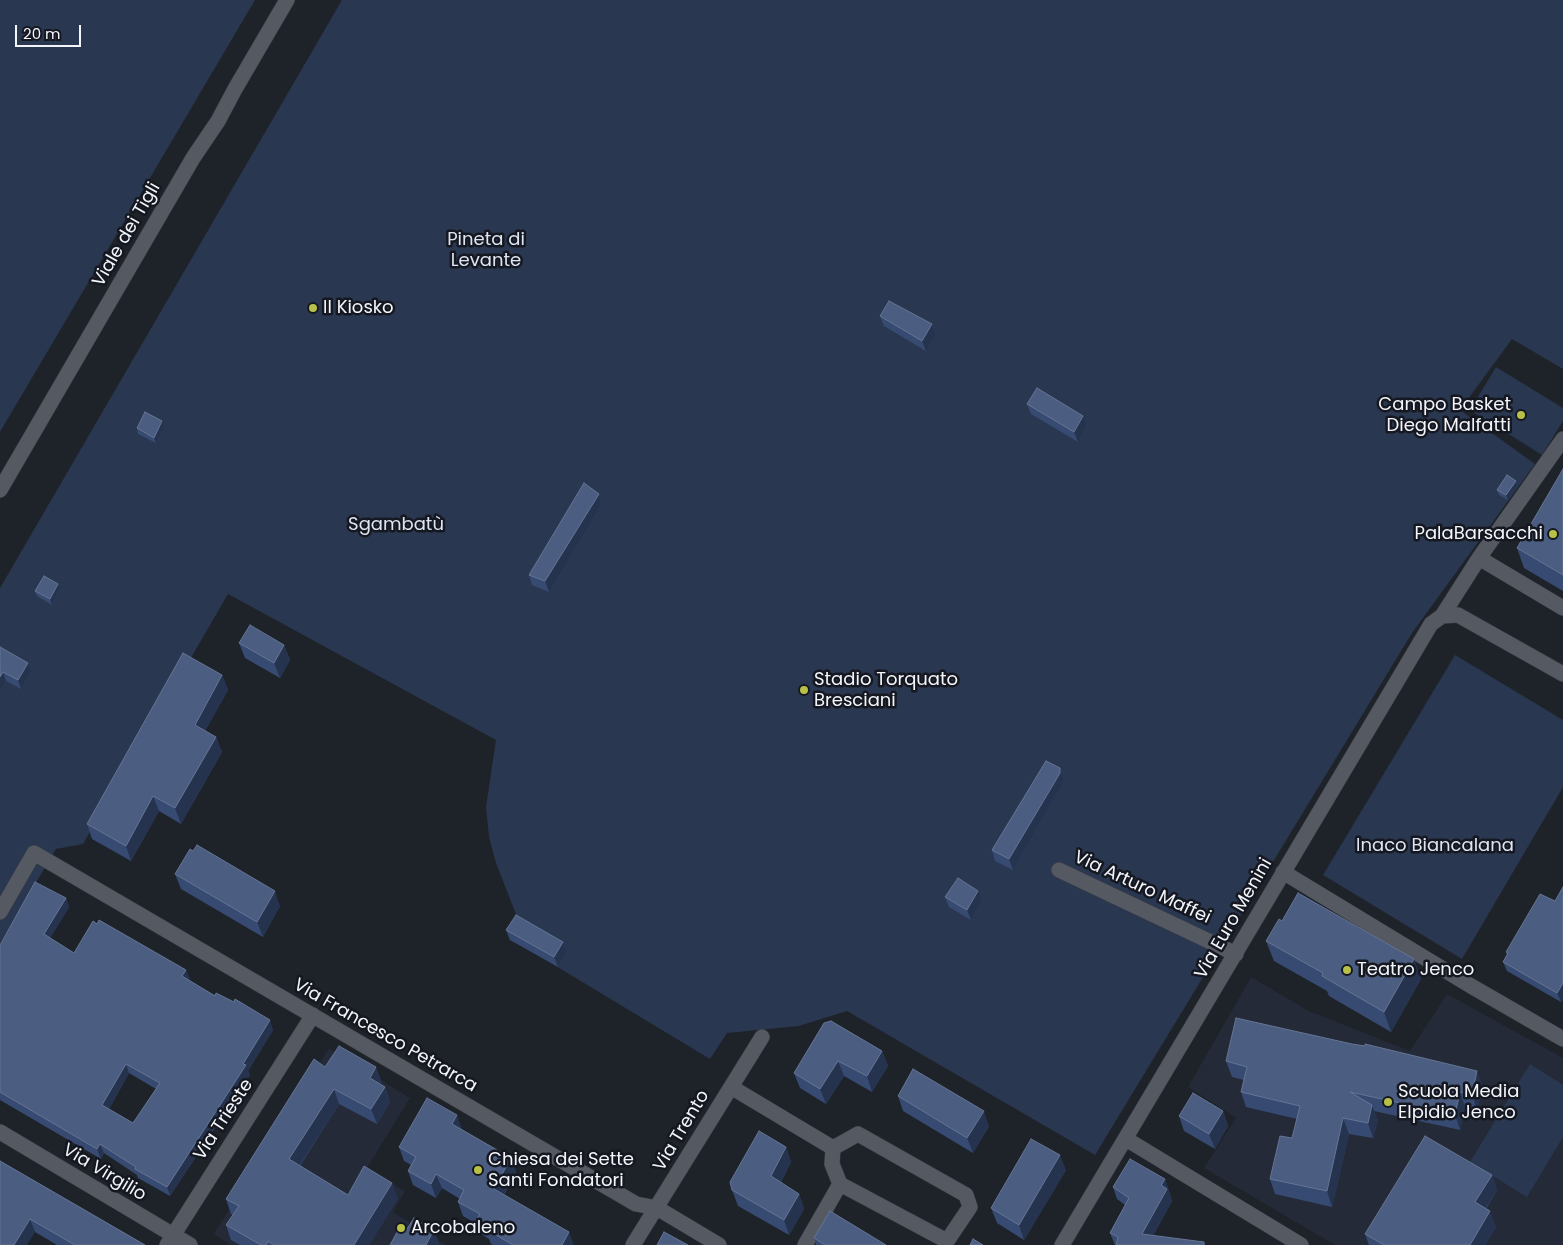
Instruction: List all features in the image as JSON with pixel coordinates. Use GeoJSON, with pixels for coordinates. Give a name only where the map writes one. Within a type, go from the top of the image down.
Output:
{"type":"FeatureCollection","features":[{"type":"Feature","properties":{"kind":"street","name":"Viale dei Tigli"},"geometry":{"type":"LineString","coordinates":[[0,490],[194,158],[218,121],[287,0]]}},
{"type":"Feature","properties":{"kind":"street","name":"Via Euro Menini"},"geometry":{"type":"LineString","coordinates":[[1062,1245],[1236,954],[1424,632],[1430,624],[1442,616],[1479,558],[1563,439]]}},
{"type":"Feature","properties":{"kind":"street"},"geometry":{"type":"LineString","coordinates":[[1479,558],[1563,608]]}},
{"type":"Feature","properties":{"kind":"street"},"geometry":{"type":"LineString","coordinates":[[1442,616],[1458,615],[1563,674]]}},
{"type":"Feature","properties":{"kind":"street","name":"Via Francesco Petrarca"},"geometry":{"type":"LineString","coordinates":[[0,912],[34,853],[636,1204],[657,1208],[719,1245]]}},
{"type":"Feature","properties":{"kind":"street","name":"Via Arturo Maffei"},"geometry":{"type":"LineString","coordinates":[[1059,870],[1236,954]]}},
{"type":"Feature","properties":{"kind":"street"},"geometry":{"type":"LineString","coordinates":[[1283,872],[1471,986],[1563,1039]]}},
{"type":"Feature","properties":{"kind":"street","name":"Via Trieste"},"geometry":{"type":"LineString","coordinates":[[170,1240],[313,1015]]}},
{"type":"Feature","properties":{"kind":"street","name":"Via Trento"},"geometry":{"type":"LineString","coordinates":[[633,1245],[762,1037]]}},
{"type":"Feature","properties":{"kind":"street"},"geometry":{"type":"LineString","coordinates":[[731,1086],[833,1148]]}},
{"type":"Feature","properties":{"kind":"street","name":"Via Virgilio"},"geometry":{"type":"LineString","coordinates":[[0,1132],[170,1240],[190,1245]]}},
{"type":"Feature","properties":{"kind":"street"},"geometry":{"type":"LineString","coordinates":[[858,1134],[966,1195],[970,1208],[947,1243],[840,1184],[832,1164],[833,1148],[858,1134]]}},
{"type":"Feature","properties":{"kind":"street"},"geometry":{"type":"LineString","coordinates":[[1126,1139],[1301,1245]]}},
{"type":"Feature","properties":{"kind":"street"},"geometry":{"type":"LineString","coordinates":[[805,1245],[840,1184]]}},
{"type":"Feature","properties":{"kind":"shaded area","name":"Scuola Media Elpidio Jenco"},"geometry":{"type":"Polygon","coordinates":[[[1251,977],[1309,1011],[1410,1051],[1447,994],[1563,1058],[1563,1245],[1335,1245],[1204,1168],[1236,1118],[1188,1087],[1251,977]]]}},
{"type":"Feature","properties":{"kind":"shaded area"},"geometry":{"type":"Polygon","coordinates":[[[329,1048],[410,1098],[367,1168],[405,1191],[393,1212],[446,1245],[231,1245],[214,1234],[329,1048]]]}},
{"type":"Feature","properties":{"kind":"green space"},"geometry":{"type":"Polygon","coordinates":[[[0,0],[255,0],[0,432],[0,0]]]}},
{"type":"Feature","properties":{"kind":"green space","name":"Pineta di Levante"},"geometry":{"type":"Polygon","coordinates":[[[342,0],[1563,0],[1563,369],[1512,339],[1460,410],[1535,464],[1412,633],[1095,1155],[847,1011],[799,1026],[727,1033],[710,1059],[511,939],[519,922],[496,863],[489,837],[486,807],[496,740],[228,594],[83,844],[56,849],[0,943],[0,588],[342,0]]]}},
{"type":"Feature","properties":{"kind":"green space","name":"Campo Basket Diego Malfatti"},"geometry":{"type":"Polygon","coordinates":[[[1496,367],[1563,408],[1563,421],[1542,455],[1470,410],[1496,367]]]}},
{"type":"Feature","properties":{"kind":"green space","name":"Inaco Biancalana"},"geometry":{"type":"Polygon","coordinates":[[[1455,655],[1563,720],[1563,787],[1462,959],[1323,875],[1455,655]]]}},
{"type":"Feature","properties":{"kind":"green space"},"geometry":{"type":"Polygon","coordinates":[[[1530,1064],[1563,1085],[1563,1137],[1527,1197],[1470,1162],[1530,1064]]]}},
{"type":"Feature","properties":{"kind":"building"},"geometry":{"type":"Polygon","coordinates":[[[889,301],[932,324],[922,341],[880,316],[889,301]]]}},
{"type":"Feature","properties":{"kind":"building"},"geometry":{"type":"Polygon","coordinates":[[[1037,388],[1083,416],[1074,432],[1027,404],[1037,388]]]}},
{"type":"Feature","properties":{"kind":"building"},"geometry":{"type":"Polygon","coordinates":[[[145,412],[162,421],[154,438],[137,428],[145,412]]]}},
{"type":"Feature","properties":{"kind":"building"},"geometry":{"type":"Polygon","coordinates":[[[1563,469],[1563,575],[1517,548],[1563,469]]]}},
{"type":"Feature","properties":{"kind":"building"},"geometry":{"type":"Polygon","coordinates":[[[1507,475],[1516,481],[1506,495],[1497,490],[1507,475]]]}},
{"type":"Feature","properties":{"kind":"building"},"geometry":{"type":"Polygon","coordinates":[[[584,483],[599,494],[545,581],[529,575],[584,483]]]}},
{"type":"Feature","properties":{"kind":"building"},"geometry":{"type":"Polygon","coordinates":[[[44,576],[58,584],[50,599],[35,591],[44,576]]]}},
{"type":"Feature","properties":{"kind":"building"},"geometry":{"type":"Polygon","coordinates":[[[250,625],[284,645],[274,663],[239,643],[250,625]]]}},
{"type":"Feature","properties":{"kind":"building"},"geometry":{"type":"Polygon","coordinates":[[[0,647],[28,663],[18,680],[3,672],[0,677],[0,647]]]}},
{"type":"Feature","properties":{"kind":"building"},"geometry":{"type":"Polygon","coordinates":[[[183,653],[222,675],[195,725],[216,737],[175,808],[153,796],[126,846],[87,824],[183,653]]]}},
{"type":"Feature","properties":{"kind":"building"},"geometry":{"type":"Polygon","coordinates":[[[1046,761],[1060,768],[1060,773],[1009,859],[992,850],[1046,761]]]}},
{"type":"Feature","properties":{"kind":"building"},"geometry":{"type":"Polygon","coordinates":[[[197,845],[275,891],[257,922],[175,874],[190,849],[193,851],[197,845]]]}},
{"type":"Feature","properties":{"kind":"building"},"geometry":{"type":"Polygon","coordinates":[[[958,878],[978,891],[967,910],[945,897],[958,878]]]}},
{"type":"Feature","properties":{"kind":"building"},"geometry":{"type":"Polygon","coordinates":[[[35,882],[66,898],[44,934],[74,953],[93,921],[97,924],[99,920],[186,970],[182,976],[215,996],[216,993],[234,1002],[235,999],[270,1020],[243,1064],[246,1065],[167,1187],[135,1169],[136,1167],[100,1144],[97,1149],[0,1092],[0,945],[35,882]],[[126,1064],[102,1105],[133,1123],[160,1083],[126,1064]]]}},
{"type":"Feature","properties":{"kind":"building"},"geometry":{"type":"Polygon","coordinates":[[[1563,887],[1563,983],[1557,993],[1503,962],[1508,953],[1506,952],[1540,894],[1555,901],[1563,887]]]}},
{"type":"Feature","properties":{"kind":"building","name":"Teatro Jenco"},"geometry":{"type":"Polygon","coordinates":[[[1298,893],[1414,959],[1384,1012],[1322,976],[1323,973],[1266,941],[1279,919],[1282,921],[1298,893]]]}},
{"type":"Feature","properties":{"kind":"building"},"geometry":{"type":"Polygon","coordinates":[[[516,915],[563,942],[554,957],[506,930],[516,915]]]}},
{"type":"Feature","properties":{"kind":"building"},"geometry":{"type":"Polygon","coordinates":[[[1236,1018],[1352,1044],[1365,1046],[1365,1044],[1477,1071],[1472,1094],[1460,1092],[1455,1115],[1350,1092],[1372,1105],[1368,1123],[1343,1118],[1327,1191],[1270,1179],[1280,1136],[1292,1138],[1300,1106],[1241,1092],[1247,1067],[1226,1061],[1236,1018]]]}},
{"type":"Feature","properties":{"kind":"building"},"geometry":{"type":"Polygon","coordinates":[[[831,1021],[882,1051],[867,1076],[838,1061],[820,1089],[794,1073],[824,1023],[831,1021]]]}},
{"type":"Feature","properties":{"kind":"building"},"geometry":{"type":"Polygon","coordinates":[[[339,1046],[376,1067],[370,1078],[385,1087],[371,1109],[334,1089],[289,1159],[348,1195],[364,1166],[392,1183],[354,1245],[274,1245],[268,1241],[266,1245],[261,1245],[226,1225],[239,1206],[226,1199],[314,1059],[325,1067],[339,1046]]]}},
{"type":"Feature","properties":{"kind":"building"},"geometry":{"type":"Polygon","coordinates":[[[913,1069],[984,1111],[967,1138],[898,1096],[913,1069]]]}},
{"type":"Feature","properties":{"kind":"building"},"geometry":{"type":"Polygon","coordinates":[[[1193,1093],[1223,1111],[1209,1134],[1179,1116],[1193,1093]]]}},
{"type":"Feature","properties":{"kind":"building"},"geometry":{"type":"Polygon","coordinates":[[[427,1098],[457,1115],[452,1124],[511,1158],[494,1189],[569,1232],[562,1245],[513,1245],[486,1229],[487,1227],[476,1220],[480,1214],[458,1202],[464,1190],[436,1174],[431,1184],[408,1171],[416,1157],[399,1147],[427,1098]]]}},
{"type":"Feature","properties":{"kind":"building"},"geometry":{"type":"Polygon","coordinates":[[[759,1131],[786,1147],[771,1176],[799,1194],[784,1220],[732,1190],[730,1182],[759,1131]]]}},
{"type":"Feature","properties":{"kind":"building"},"geometry":{"type":"Polygon","coordinates":[[[1425,1136],[1492,1175],[1475,1202],[1490,1211],[1470,1245],[1384,1245],[1365,1234],[1425,1136]]]}},
{"type":"Feature","properties":{"kind":"building"},"geometry":{"type":"Polygon","coordinates":[[[1031,1139],[1060,1155],[1019,1225],[991,1208],[1031,1139]]]}},
{"type":"Feature","properties":{"kind":"building"},"geometry":{"type":"Polygon","coordinates":[[[1130,1159],[1165,1179],[1161,1185],[1167,1189],[1142,1234],[1204,1242],[1204,1245],[1116,1245],[1118,1237],[1110,1233],[1129,1198],[1113,1187],[1130,1159]]]}},
{"type":"Feature","properties":{"kind":"building"},"geometry":{"type":"Polygon","coordinates":[[[0,1161],[145,1245],[75,1245],[30,1219],[14,1245],[0,1245],[0,1161]]]}},
{"type":"Feature","properties":{"kind":"building"},"geometry":{"type":"Polygon","coordinates":[[[830,1211],[886,1245],[825,1245],[814,1238],[830,1211]]]}},
{"type":"Feature","properties":{"kind":"building"},"geometry":{"type":"Polygon","coordinates":[[[414,1218],[434,1230],[426,1245],[390,1245],[401,1225],[407,1229],[414,1218]]]}},
{"type":"Feature","properties":{"kind":"building"},"geometry":{"type":"Polygon","coordinates":[[[664,1232],[688,1245],[657,1245],[664,1232]]]}},
{"type":"Feature","properties":{"kind":"building"},"geometry":{"type":"Polygon","coordinates":[[[973,1239],[983,1245],[970,1245],[973,1239]]]}},
{"type":"Feature","properties":{"kind":"place","name":"Il Kiosko"},"geometry":{"type":"Point","coordinates":[313,308]}},
{"type":"Feature","properties":{"kind":"place","name":"Campo Basket Diego Malfatti"},"geometry":{"type":"Point","coordinates":[1521,415]}},
{"type":"Feature","properties":{"kind":"place","name":"PalaBarsacchi"},"geometry":{"type":"Point","coordinates":[1553,534]}},
{"type":"Feature","properties":{"kind":"place","name":"Stadio Torquato Bresciani"},"geometry":{"type":"Point","coordinates":[804,690]}},
{"type":"Feature","properties":{"kind":"place","name":"Teatro Jenco"},"geometry":{"type":"Point","coordinates":[1347,970]}},
{"type":"Feature","properties":{"kind":"place","name":"Scuola Media Elpidio Jenco"},"geometry":{"type":"Point","coordinates":[1388,1102]}},
{"type":"Feature","properties":{"kind":"place","name":"Chiesa dei Sette Santi Fondatori"},"geometry":{"type":"Point","coordinates":[478,1170]}},
{"type":"Feature","properties":{"kind":"place","name":"Arcobaleno"},"geometry":{"type":"Point","coordinates":[401,1228]}},
{"type":"Feature","properties":{"kind":"park label","name":"Sgambatù"},"geometry":{"type":"Point","coordinates":[396,525]}}]}
